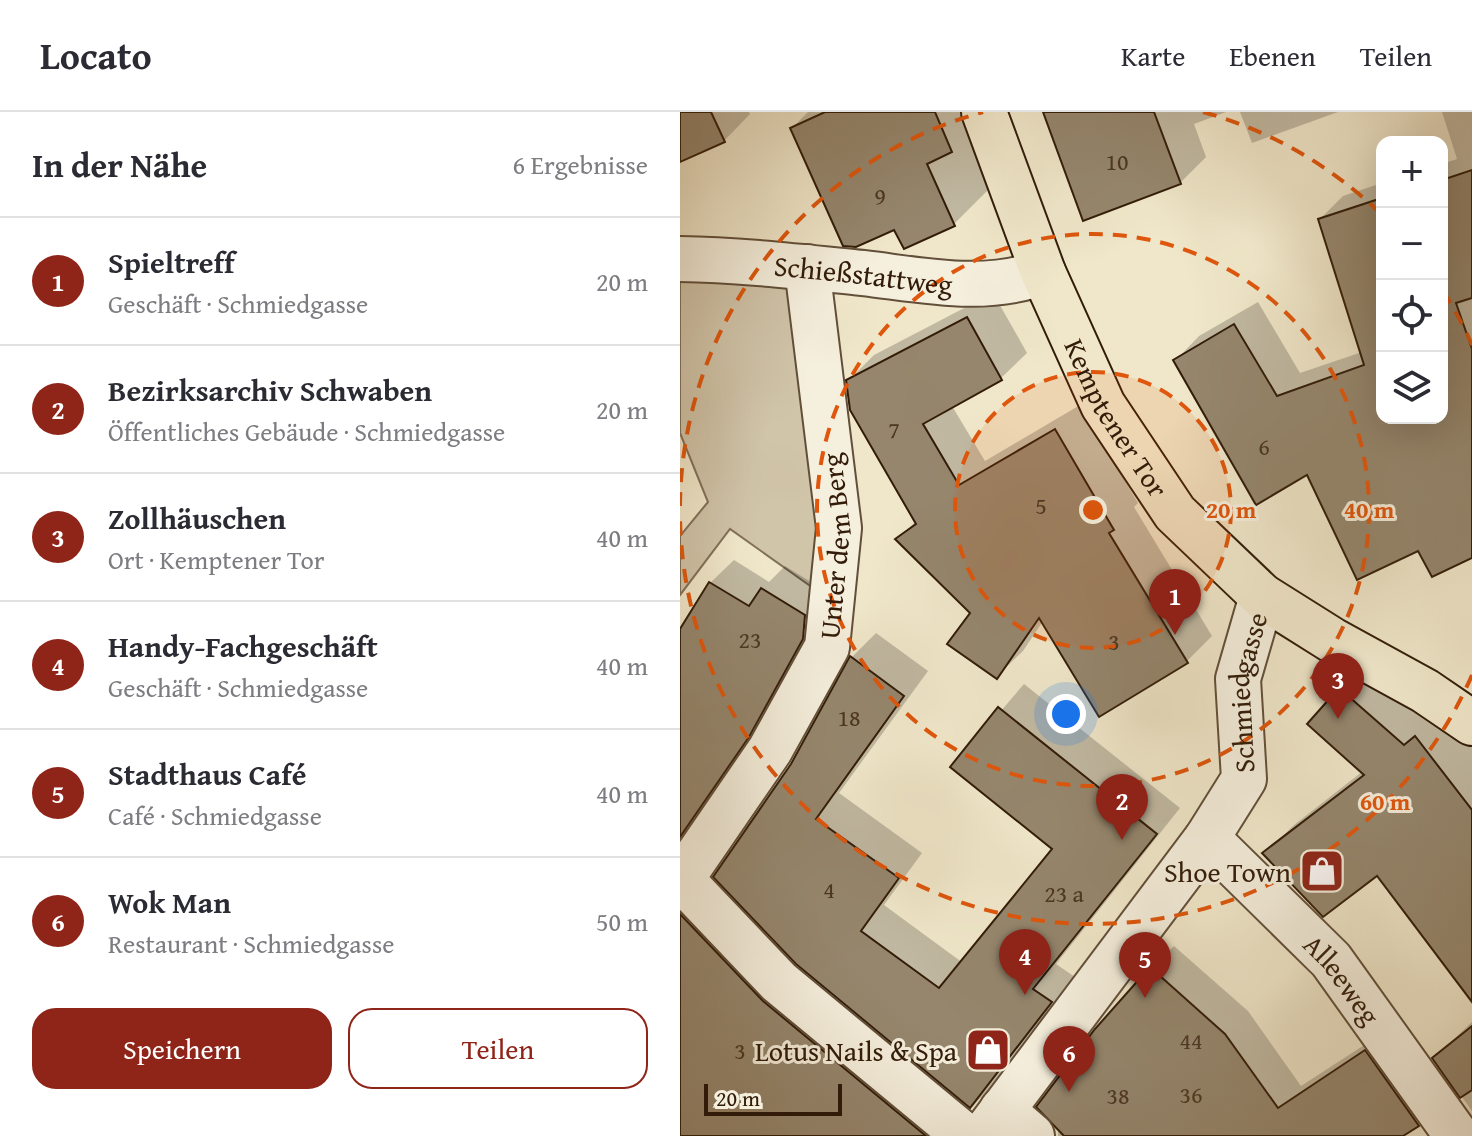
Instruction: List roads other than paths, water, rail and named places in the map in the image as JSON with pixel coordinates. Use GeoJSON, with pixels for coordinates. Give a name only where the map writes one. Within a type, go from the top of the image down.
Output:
{"type":"FeatureCollection","features":[{"type":"Feature","properties":{"kind":"main road","name":"Kemptener Tor"},"geometry":{"type":"LineString","coordinates":[[984,112],[1043,272],[1103,405],[1175,513],[1262,596],[1332,640],[1425,691],[1472,723]]}},
{"type":"Feature","properties":{"kind":"street","name":"Schießstattweg"},"geometry":{"type":"LineString","coordinates":[[680,259],[807,267],[966,285],[1013,284],[1043,272]]}},
{"type":"Feature","properties":{"kind":"street","name":"Unter dem Berg"},"geometry":{"type":"LineString","coordinates":[[681,880],[770,750],[827,647],[839,528],[807,267]]}},
{"type":"Feature","properties":{"kind":"street","name":"Schmiedgasse"},"geometry":{"type":"LineString","coordinates":[[1006,1127],[1207,838],[1244,779],[1238,679],[1262,596]]}},
{"type":"Feature","properties":{"kind":"street","name":"Alleeweg"},"geometry":{"type":"LineString","coordinates":[[1207,838],[1331,960],[1457,1136]]}},
{"type":"Feature","properties":{"kind":"street"},"geometry":{"type":"LineString","coordinates":[[681,880],[779,982],[965,1136]]}},
{"type":"Feature","properties":{"kind":"place","name":"Spieltreff"},"geometry":{"type":"Point","coordinates":[1175,635]}},
{"type":"Feature","properties":{"kind":"place","name":"Zollhäuschen"},"geometry":{"type":"Point","coordinates":[1338,719]}},
{"type":"Feature","properties":{"kind":"place","name":"Bezirksarchiv Schwaben"},"geometry":{"type":"Point","coordinates":[1122,840]}},
{"type":"Feature","properties":{"kind":"place","name":"Shoe Town"},"geometry":{"type":"Point","coordinates":[1322,871]}},
{"type":"Feature","properties":{"kind":"place","name":"Handy-Fachgeschäft"},"geometry":{"type":"Point","coordinates":[1025,995]}},
{"type":"Feature","properties":{"kind":"place","name":"Stadthaus Café"},"geometry":{"type":"Point","coordinates":[1145,998]}},
{"type":"Feature","properties":{"kind":"place","name":"Lotus Nails & Spa"},"geometry":{"type":"Point","coordinates":[988,1050]}},
{"type":"Feature","properties":{"kind":"place","name":"Wok Man"},"geometry":{"type":"Point","coordinates":[1069,1092]}}]}
